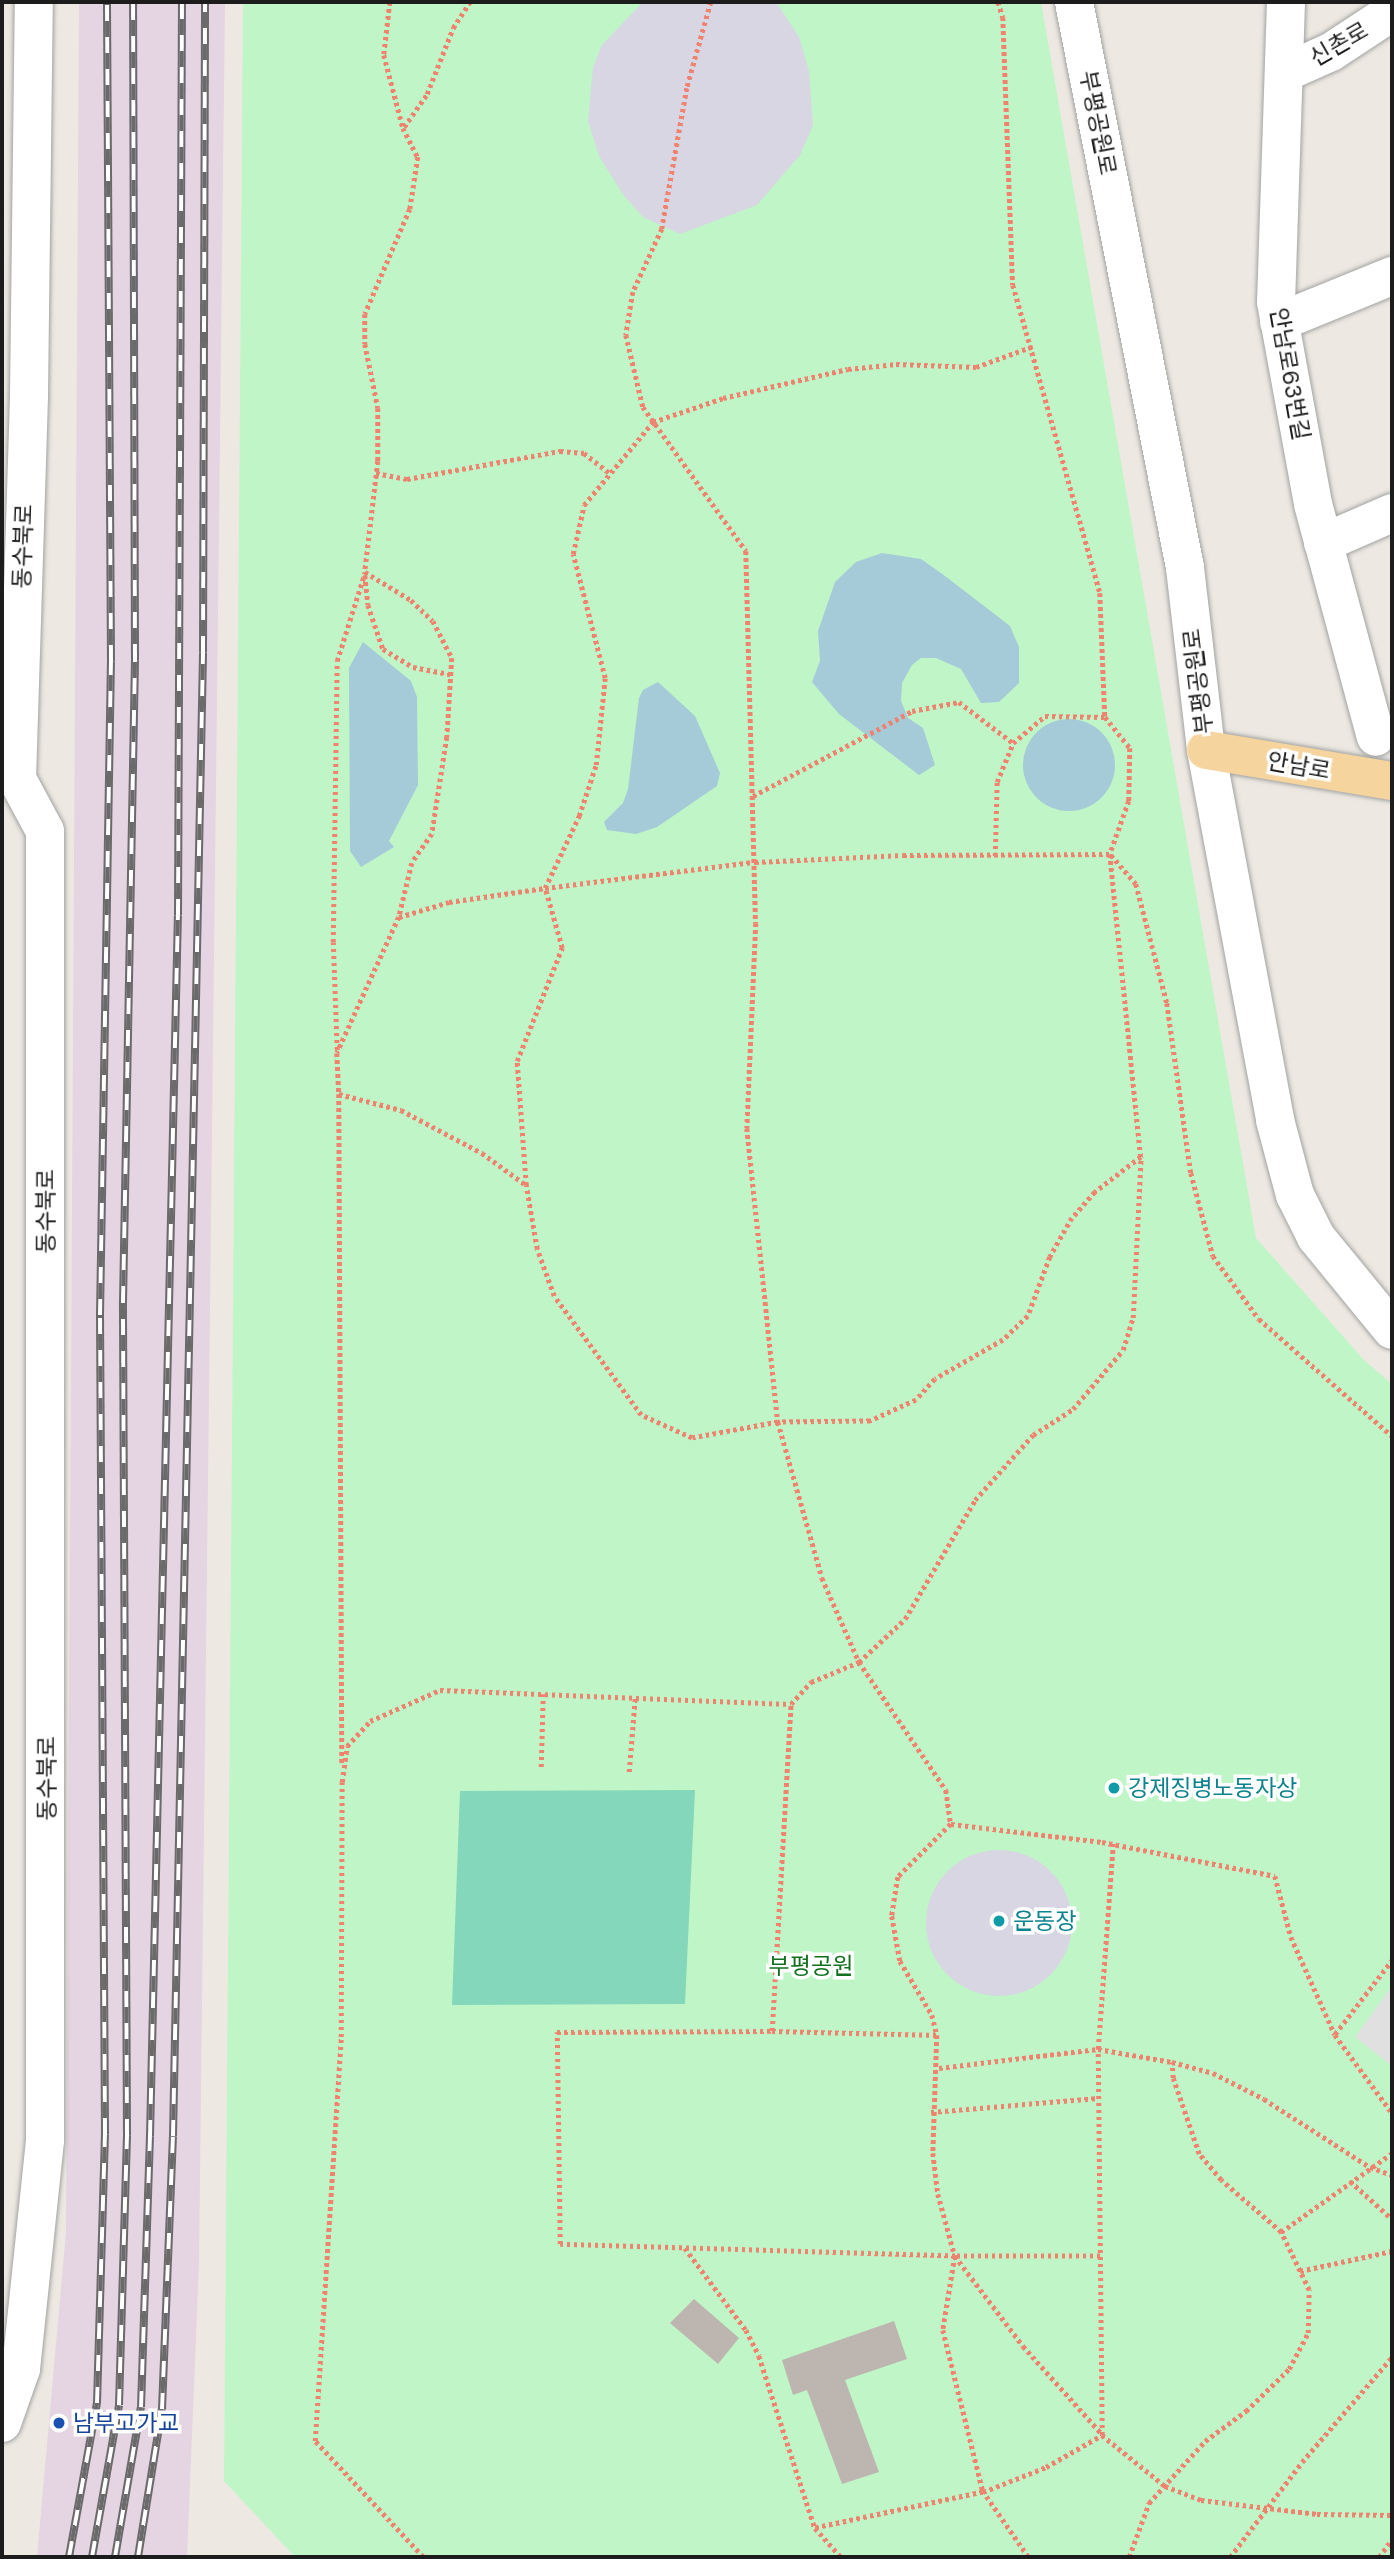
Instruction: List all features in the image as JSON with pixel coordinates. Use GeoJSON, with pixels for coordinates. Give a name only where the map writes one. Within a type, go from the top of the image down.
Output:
{"type":"FeatureCollection","features":[{"type":"Feature","properties":{"kind":"main road","name":"안남로"},"geometry":{"type":"LineString","coordinates":[[1206,750],[1392,781]]}},
{"type":"Feature","properties":{"kind":"street","name":"동수북로"},"geometry":{"type":"LineString","coordinates":[[2,2423],[23,2357],[46,2127],[45,831],[9,779],[12,544],[34,2]]}},
{"type":"Feature","properties":{"kind":"street","name":"부평공원로"},"geometry":{"type":"LineString","coordinates":[[1074,2],[1185,568],[1206,750],[1246,977],[1295,1195],[1316,1237],[1392,1330]]}},
{"type":"Feature","properties":{"kind":"street","name":"안남로63번길"},"geometry":{"type":"LineString","coordinates":[[1286,2],[1276,302],[1323,543],[1384,733]]}},
{"type":"Feature","properties":{"kind":"street","name":"신촌로"},"geometry":{"type":"LineString","coordinates":[[1284,73],[1331,52],[1392,12]]}},
{"type":"Feature","properties":{"kind":"street"},"geometry":{"type":"LineString","coordinates":[[1279,322],[1392,276]]}},
{"type":"Feature","properties":{"kind":"street"},"geometry":{"type":"LineString","coordinates":[[1323,543],[1392,513]]}},
{"type":"Feature","properties":{"kind":"street"},"geometry":{"type":"LineString","coordinates":[[1320,769],[1384,733]]}},
{"type":"Feature","properties":{"kind":"path"},"geometry":{"type":"LineString","coordinates":[[390,2],[384,55],[403,128],[418,157],[410,209],[365,314],[365,344],[378,408],[376,473],[365,572],[337,661],[333,942],[339,1094],[341,2037],[315,2441],[422,2557]]}},
{"type":"Feature","properties":{"kind":"path"},"geometry":{"type":"LineString","coordinates":[[403,128],[427,94],[453,27],[470,2]]}},
{"type":"Feature","properties":{"kind":"path"},"geometry":{"type":"LineString","coordinates":[[711,2],[687,88],[662,229],[634,292],[626,335],[643,407],[746,551],[755,862],[747,1128],[778,1422],[822,1577],[859,1662],[946,1790],[951,1824]]}},
{"type":"Feature","properties":{"kind":"path"},"geometry":{"type":"LineString","coordinates":[[772,2031],[791,1704],[811,1682],[859,1662],[905,1619],[975,1500],[1033,1435],[1073,1409],[1123,1350],[1133,1318],[1141,1157],[1110,854],[1129,801],[1130,748],[1105,717],[1100,593],[1013,285],[1003,18],[998,2]]}},
{"type":"Feature","properties":{"kind":"path"},"geometry":{"type":"LineString","coordinates":[[1031,347],[976,367],[896,364],[848,369],[723,398],[653,422],[584,505],[573,554],[605,678],[596,765],[579,816],[545,888],[562,948],[517,1061],[526,1185],[537,1250],[554,1296],[641,1415],[692,1438],[778,1422],[870,1421],[916,1400],[935,1379],[1003,1340],[1028,1316],[1050,1257],[1072,1217],[1095,1192],[1141,1157]]}},
{"type":"Feature","properties":{"kind":"path"},"geometry":{"type":"LineString","coordinates":[[376,473],[407,479],[560,451],[584,453],[610,473]]}},
{"type":"Feature","properties":{"kind":"path"},"geometry":{"type":"LineString","coordinates":[[337,1052],[399,917],[412,863],[432,834],[447,737],[452,658],[433,621],[411,600],[365,572]]}},
{"type":"Feature","properties":{"kind":"path"},"geometry":{"type":"LineString","coordinates":[[365,572],[368,605],[383,649],[413,667],[450,674]]}},
{"type":"Feature","properties":{"kind":"path"},"geometry":{"type":"LineString","coordinates":[[753,796],[912,711],[959,702],[1013,743]]}},
{"type":"Feature","properties":{"kind":"path"},"geometry":{"type":"LineString","coordinates":[[995,856],[997,782],[1013,743],[1045,716],[1105,717]]}},
{"type":"Feature","properties":{"kind":"path"},"geometry":{"type":"LineString","coordinates":[[399,917],[449,902],[755,862],[1110,854]]}},
{"type":"Feature","properties":{"kind":"path"},"geometry":{"type":"LineString","coordinates":[[1110,854],[1136,884],[1167,1003],[1191,1173],[1213,1256],[1259,1319],[1392,1436]]}},
{"type":"Feature","properties":{"kind":"path"},"geometry":{"type":"LineString","coordinates":[[339,1094],[401,1110],[482,1153],[526,1185]]}},
{"type":"Feature","properties":{"kind":"path"},"geometry":{"type":"LineString","coordinates":[[342,1782],[347,1746],[370,1721],[440,1690],[791,1704]]}},
{"type":"Feature","properties":{"kind":"path"},"geometry":{"type":"LineString","coordinates":[[541,1767],[543,1694]]}},
{"type":"Feature","properties":{"kind":"path"},"geometry":{"type":"LineString","coordinates":[[629,1772],[635,1698]]}},
{"type":"Feature","properties":{"kind":"path"},"geometry":{"type":"LineString","coordinates":[[951,1824],[1113,1844],[1275,1876],[1291,1937],[1335,2035],[1392,2113]]}},
{"type":"Feature","properties":{"kind":"path"},"geometry":{"type":"LineString","coordinates":[[951,1824],[898,1877],[892,1916],[900,1961],[932,2015],[937,2035],[939,2068],[931,2112],[938,2194],[955,2256],[1023,2346],[1102,2435],[1165,2486],[1201,2500],[1266,2510],[1392,2515]]}},
{"type":"Feature","properties":{"kind":"path"},"geometry":{"type":"LineString","coordinates":[[1102,2435],[1098,2049],[1113,1844]]}},
{"type":"Feature","properties":{"kind":"path"},"geometry":{"type":"LineString","coordinates":[[1335,2035],[1392,1960]]}},
{"type":"Feature","properties":{"kind":"path"},"geometry":{"type":"LineString","coordinates":[[937,2035],[772,2031],[557,2032],[560,2244],[955,2256],[1100,2256]]}},
{"type":"Feature","properties":{"kind":"path"},"geometry":{"type":"LineString","coordinates":[[939,2068],[1098,2049],[1172,2062],[1213,2073],[1264,2099],[1370,2167],[1392,2175]]}},
{"type":"Feature","properties":{"kind":"path"},"geometry":{"type":"LineString","coordinates":[[1129,2557],[1149,2503],[1205,2441],[1246,2411],[1289,2368],[1308,2333],[1309,2290],[1281,2232],[1221,2180],[1199,2154],[1173,2078],[1172,2062]]}},
{"type":"Feature","properties":{"kind":"path"},"geometry":{"type":"LineString","coordinates":[[931,2112],[1098,2098]]}},
{"type":"Feature","properties":{"kind":"path"},"geometry":{"type":"LineString","coordinates":[[1281,2232],[1392,2153]]}},
{"type":"Feature","properties":{"kind":"path"},"geometry":{"type":"LineString","coordinates":[[1350,2181],[1392,2219]]}},
{"type":"Feature","properties":{"kind":"path"},"geometry":{"type":"LineString","coordinates":[[684,2248],[746,2330],[759,2356],[816,2528],[841,2557]]}},
{"type":"Feature","properties":{"kind":"path"},"geometry":{"type":"LineString","coordinates":[[1300,2271],[1392,2251]]}},
{"type":"Feature","properties":{"kind":"path"},"geometry":{"type":"LineString","coordinates":[[955,2256],[943,2330],[983,2491],[1028,2557]]}},
{"type":"Feature","properties":{"kind":"path"},"geometry":{"type":"LineString","coordinates":[[1230,2557],[1392,2357]]}},
{"type":"Feature","properties":{"kind":"path"},"geometry":{"type":"LineString","coordinates":[[816,2528],[983,2491],[1046,2467],[1102,2435]]}},
{"type":"Feature","properties":{"kind":"path"},"geometry":{"type":"LineString","coordinates":[[1379,2557],[1392,2539]]}},
{"type":"Feature","properties":{"kind":"shaded area"},"geometry":{"type":"Polygon","coordinates":[[[79,2],[225,2],[199,2264],[187,2557],[37,2557],[66,2232],[79,2]]]}},
{"type":"Feature","properties":{"kind":"shaded area"},"geometry":{"type":"Polygon","coordinates":[[[643,2],[776,2],[799,37],[809,71],[813,125],[800,155],[757,205],[680,234],[643,217],[624,196],[599,156],[588,121],[593,67],[602,45],[643,2]]]}},
{"type":"Feature","properties":{"kind":"shaded area","name":"운동장"},"geometry":{"type":"Polygon","coordinates":[[[999,1850],[1027,1856],[1050,1872],[1066,1895],[1072,1923],[1066,1951],[1050,1974],[1027,1990],[999,1996],[971,1990],[948,1974],[932,1951],[926,1923],[932,1895],[948,1872],[971,1856],[999,1850]]]}},
{"type":"Feature","properties":{"kind":"shaded area"},"geometry":{"type":"Polygon","coordinates":[[[1392,1986],[1392,2066],[1355,2037],[1392,1986]]]}},
{"type":"Feature","properties":{"kind":"green space","name":"부평공원"},"geometry":{"type":"Polygon","coordinates":[[[243,2],[1041,2],[1256,1238],[1365,1361],[1392,1384],[1392,2557],[295,2557],[224,2481],[243,2]]]}},
{"type":"Feature","properties":{"kind":"green space"},"geometry":{"type":"Polygon","coordinates":[[[695,1790],[685,2004],[452,2005],[460,1791],[695,1790]]]}},
{"type":"Feature","properties":{"kind":"water"},"geometry":{"type":"Polygon","coordinates":[[[882,553],[921,559],[1010,626],[1019,647],[1019,683],[999,702],[981,703],[961,669],[936,658],[921,658],[912,665],[902,683],[901,701],[908,718],[923,728],[935,765],[919,775],[839,714],[812,682],[820,661],[818,631],[835,582],[856,562],[882,553]]]}},
{"type":"Feature","properties":{"kind":"water"},"geometry":{"type":"Polygon","coordinates":[[[363,642],[411,681],[417,697],[418,785],[389,841],[394,847],[361,867],[350,851],[349,668],[363,642]]]}},
{"type":"Feature","properties":{"kind":"water"},"geometry":{"type":"Polygon","coordinates":[[[658,682],[695,716],[720,773],[717,786],[657,827],[636,834],[607,830],[604,822],[623,803],[628,789],[639,698],[643,690],[658,682]]]}},
{"type":"Feature","properties":{"kind":"water"},"geometry":{"type":"Polygon","coordinates":[[[1069,719],[1087,723],[1101,733],[1111,747],[1115,765],[1111,783],[1101,797],[1087,807],[1069,811],[1051,807],[1037,797],[1027,783],[1023,765],[1027,747],[1037,733],[1051,723],[1069,719]]]}},
{"type":"Feature","properties":{"kind":"building"},"geometry":{"type":"Polygon","coordinates":[[[694,2299],[739,2338],[718,2364],[670,2323],[694,2299]]]}},
{"type":"Feature","properties":{"kind":"building"},"geometry":{"type":"Polygon","coordinates":[[[894,2321],[907,2359],[845,2380],[879,2472],[842,2484],[807,2390],[793,2395],[782,2360],[894,2321]]]}},
{"type":"Feature","properties":{"kind":"railway"},"geometry":{"type":"LineString","coordinates":[[69,2557],[97,2403],[105,2134],[100,1315],[111,661],[107,2]]}},
{"type":"Feature","properties":{"kind":"railway"},"geometry":{"type":"LineString","coordinates":[[92,2557],[119,2405],[127,2135],[123,1302],[135,660],[133,2]]}},
{"type":"Feature","properties":{"kind":"railway"},"geometry":{"type":"LineString","coordinates":[[115,2557],[141,2407],[150,2136],[178,915],[182,2]]}},
{"type":"Feature","properties":{"kind":"railway"},"geometry":{"type":"LineString","coordinates":[[138,2557],[162,2409],[173,2136],[203,652],[205,2]]}},
{"type":"Feature","properties":{"kind":"place","name":"강제징병노동자상"},"geometry":{"type":"Point","coordinates":[1114,1788]}},
{"type":"Feature","properties":{"kind":"place","name":"운동장"},"geometry":{"type":"Point","coordinates":[999,1921]}},
{"type":"Feature","properties":{"kind":"place","name":"남부고가교"},"geometry":{"type":"Point","coordinates":[59,2423]}}]}
